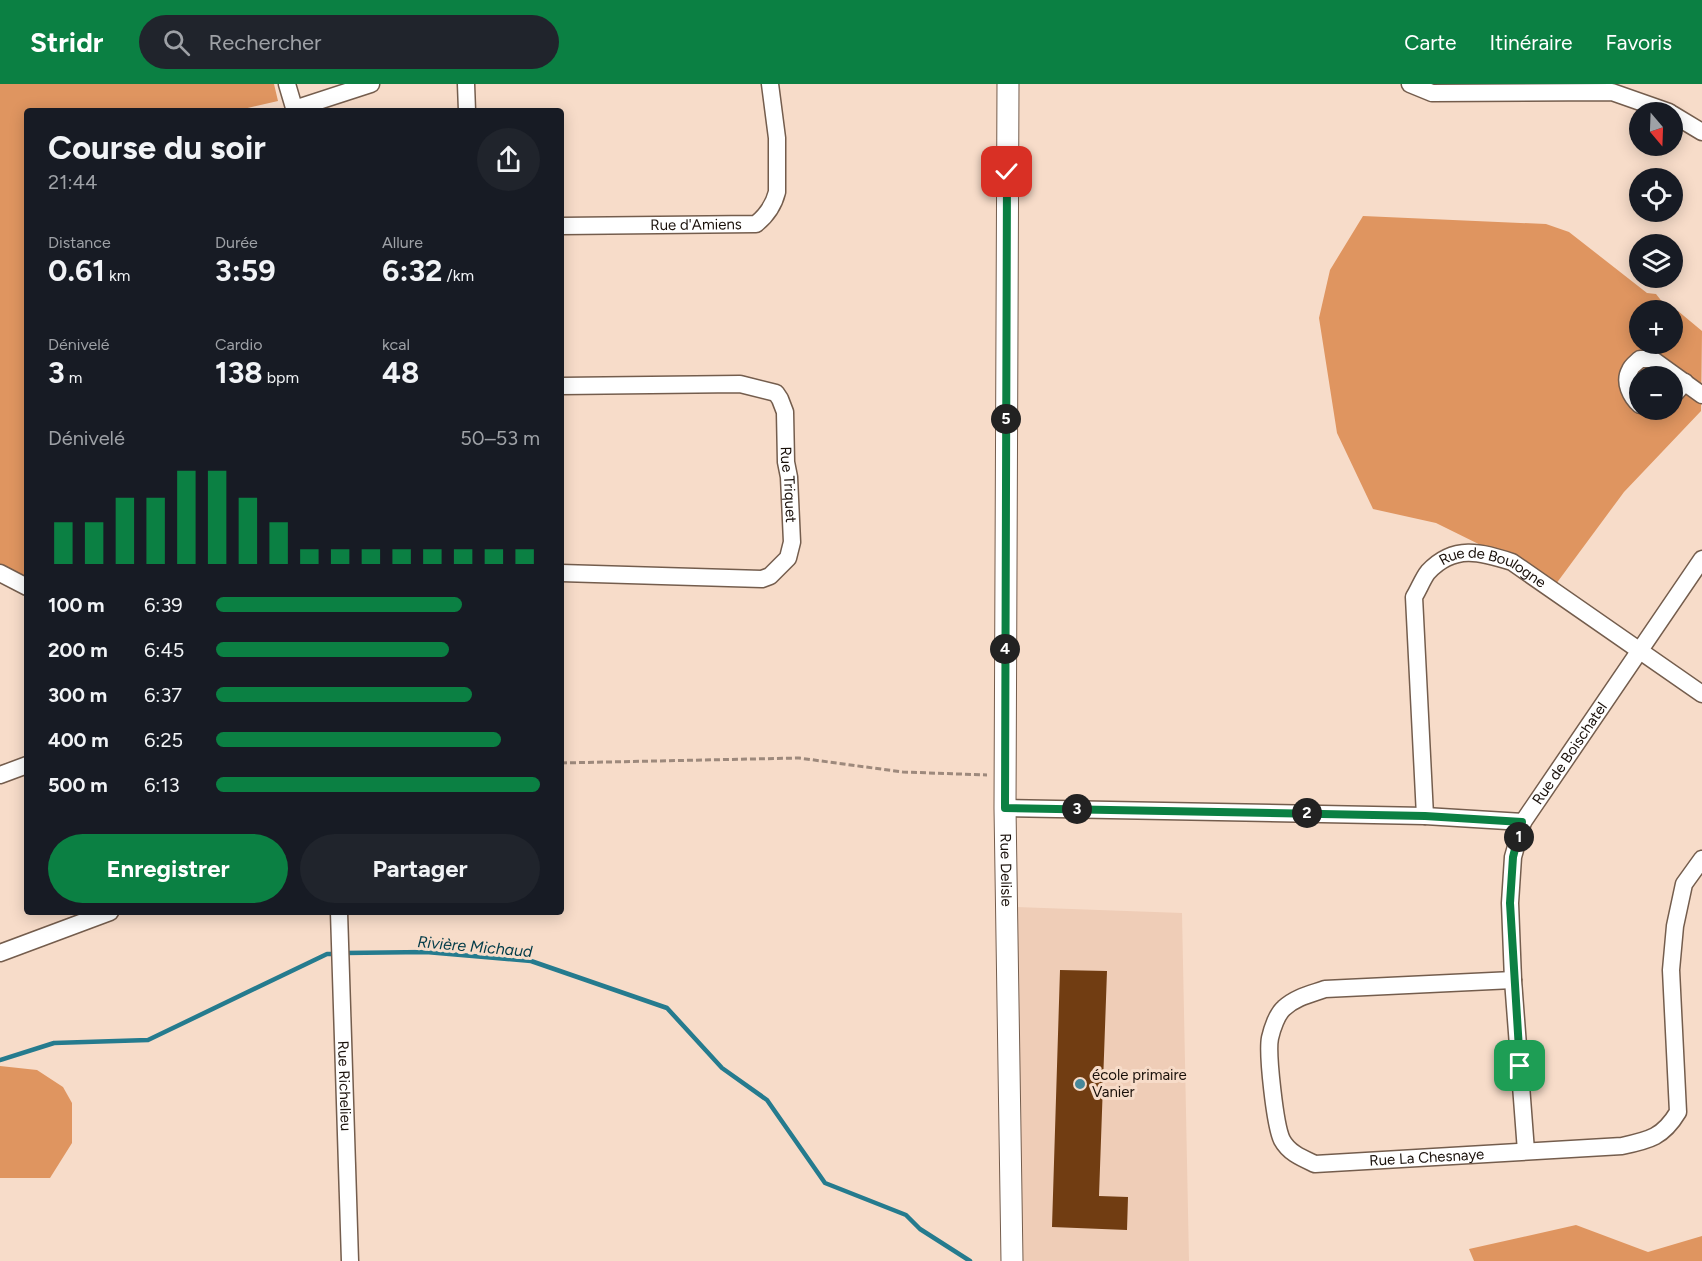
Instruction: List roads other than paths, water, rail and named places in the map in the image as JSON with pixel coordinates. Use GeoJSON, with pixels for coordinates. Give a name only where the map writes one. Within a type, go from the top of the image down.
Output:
{"type":"FeatureCollection","features":[{"type":"Feature","properties":{"kind":"street"},"geometry":{"type":"LineString","coordinates":[[287,84],[293,108]]}},
{"type":"Feature","properties":{"kind":"street"},"geometry":{"type":"LineString","coordinates":[[300,108],[371,84]]}},
{"type":"Feature","properties":{"kind":"street"},"geometry":{"type":"LineString","coordinates":[[466,84],[467,108]]}},
{"type":"Feature","properties":{"kind":"street","name":"Rue d'Amiens"},"geometry":{"type":"LineString","coordinates":[[564,226],[756,224],[775,200],[777,192],[777,138],[770,84]]}},
{"type":"Feature","properties":{"kind":"street","name":"Rue Delisle"},"geometry":{"type":"LineString","coordinates":[[1008,84],[1005,808],[1011,1261]]}},
{"type":"Feature","properties":{"kind":"street"},"geometry":{"type":"LineString","coordinates":[[1410,84],[1432,93],[1612,92],[1640,102]]}},
{"type":"Feature","properties":{"kind":"street"},"geometry":{"type":"LineString","coordinates":[[1683,120],[1702,132]]}},
{"type":"Feature","properties":{"kind":"street"},"geometry":{"type":"LineString","coordinates":[[1633,366],[1640,359],[1652,359],[1662,366]]}},
{"type":"Feature","properties":{"kind":"street"},"geometry":{"type":"LineString","coordinates":[[1629,370],[1627,385],[1629,390]]}},
{"type":"Feature","properties":{"kind":"street"},"geometry":{"type":"LineString","coordinates":[[1683,384],[1685,382],[1702,395]]}},
{"type":"Feature","properties":{"kind":"street","name":"Rue Triquet"},"geometry":{"type":"LineString","coordinates":[[564,386],[740,384],[776,393],[785,412],[792,542],[788,558],[770,576],[762,579],[564,573]]}},
{"type":"Feature","properties":{"kind":"street","name":"Rue de Boulogne"},"geometry":{"type":"LineString","coordinates":[[1425,816],[1414,597],[1428,572],[1445,559],[1464,552],[1487,553],[1512,562],[1702,694]]}},
{"type":"Feature","properties":{"kind":"street","name":"Rue de Boischatel"},"geometry":{"type":"LineString","coordinates":[[1526,1151],[1513,980],[1510,903],[1513,857],[1522,822],[1702,559]]}},
{"type":"Feature","properties":{"kind":"street"},"geometry":{"type":"LineString","coordinates":[[0,573],[24,585]]}},
{"type":"Feature","properties":{"kind":"street"},"geometry":{"type":"LineString","coordinates":[[0,775],[24,766]]}},
{"type":"Feature","properties":{"kind":"street"},"geometry":{"type":"LineString","coordinates":[[1005,808],[1425,816],[1522,822]]}},
{"type":"Feature","properties":{"kind":"street","name":"Rue La Chesnaye"},"geometry":{"type":"LineString","coordinates":[[1513,980],[1325,989],[1309,992],[1284,1008],[1270,1038],[1278,1131],[1291,1153],[1315,1164],[1622,1146],[1655,1137],[1669,1127],[1678,1112],[1671,970],[1675,926],[1684,884],[1702,859]]}},
{"type":"Feature","properties":{"kind":"street"},"geometry":{"type":"LineString","coordinates":[[0,953],[102,915]]}},
{"type":"Feature","properties":{"kind":"street","name":"Rue Richelieu"},"geometry":{"type":"LineString","coordinates":[[339,915],[350,1261]]}},
{"type":"Feature","properties":{"kind":"waterway","name":"Rivière Michaud"},"geometry":{"type":"LineString","coordinates":[[345,953],[426,952],[531,961],[667,1008],[722,1068],[767,1100],[825,1183],[906,1215],[920,1229],[970,1261]]}},
{"type":"Feature","properties":{"kind":"waterway","name":"Rivière Michaud"},"geometry":{"type":"LineString","coordinates":[[0,1060],[54,1043],[148,1040],[327,954],[336,954]]}},
{"type":"Feature","properties":{"kind":"place","name":"école primaire Vanier"},"geometry":{"type":"Point","coordinates":[1080,1084]}}]}
